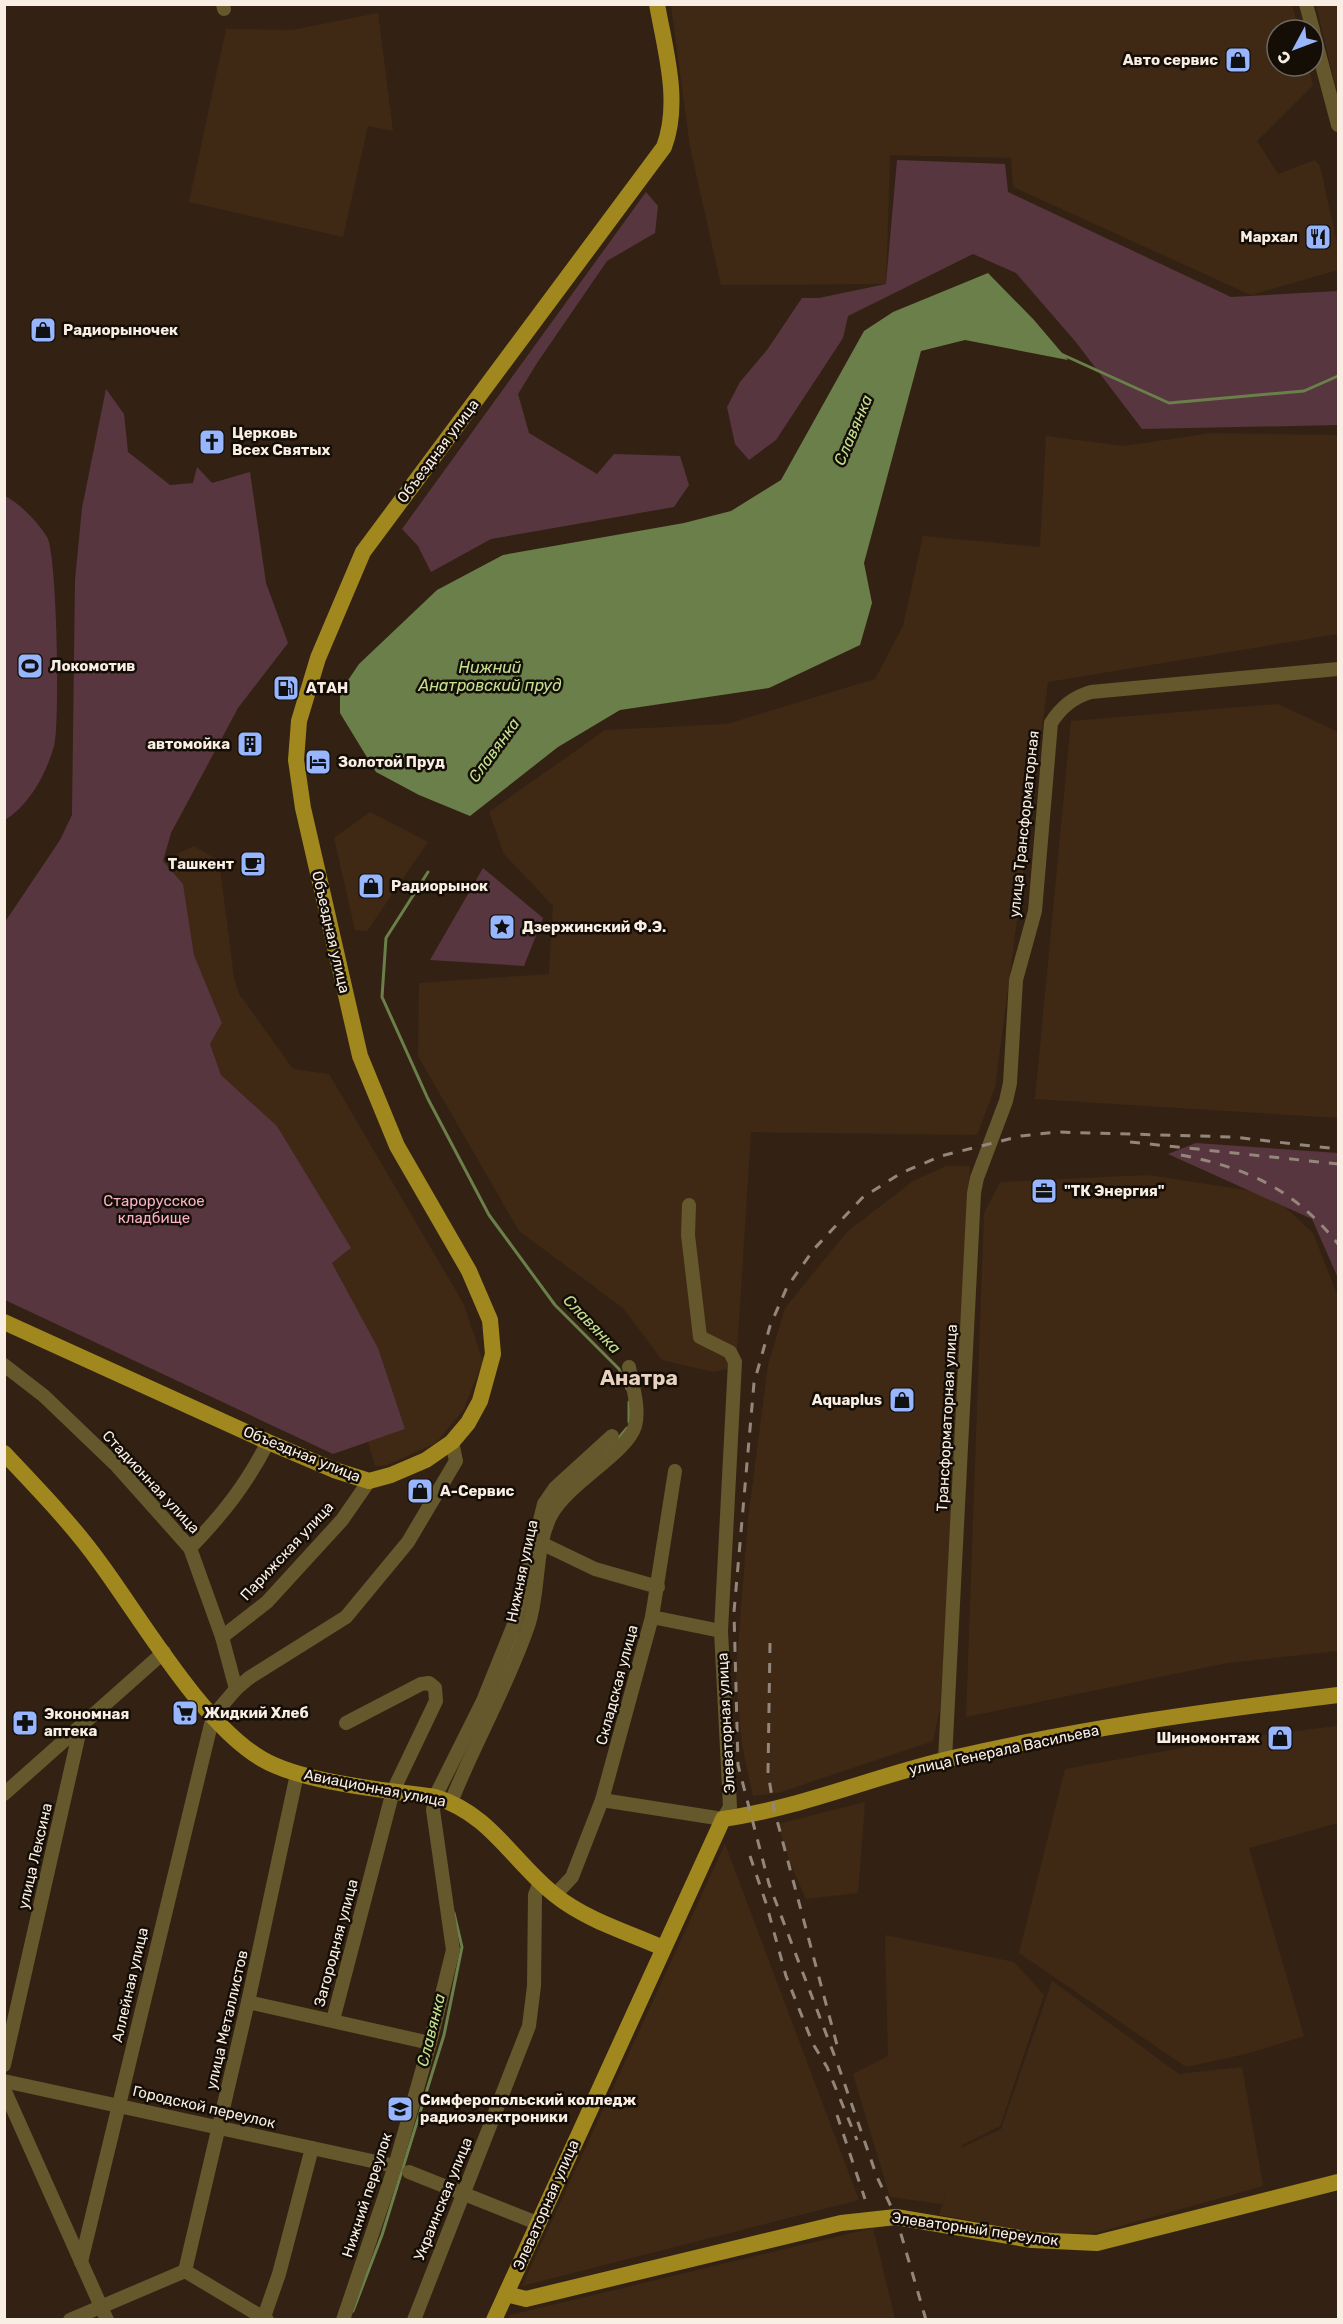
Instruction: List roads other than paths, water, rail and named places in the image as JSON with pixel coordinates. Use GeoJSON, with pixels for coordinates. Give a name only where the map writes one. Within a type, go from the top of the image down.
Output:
{"type":"FeatureCollection","features":[{"type":"Feature","properties":{"kind":"main road","name":"Объездная улица"},"geometry":{"type":"LineString","coordinates":[[4,1322],[268,1442],[333,1470],[369,1481],[410,1468],[452,1442],[468,1423],[480,1401],[493,1354],[490,1320],[469,1271],[397,1146],[360,1056],[303,808],[296,760],[299,721],[318,658],[363,552],[664,147],[671,127],[671,95],[657,4]]}},
{"type":"Feature","properties":{"kind":"main road","name":"Авиационная улица"},"geometry":{"type":"LineString","coordinates":[[4,1453],[73,1527],[213,1716],[262,1759],[297,1774],[435,1797],[451,1802],[476,1816],[516,1854],[540,1882],[573,1909],[663,1948]]}},
{"type":"Feature","properties":{"kind":"main road","name":"улица Генерала Васильева"},"geometry":{"type":"LineString","coordinates":[[723,1819],[774,1809],[945,1760],[1056,1736],[1224,1709],[1338,1695]]}},
{"type":"Feature","properties":{"kind":"main road","name":"Элеваторная улица"},"geometry":{"type":"LineString","coordinates":[[494,2319],[723,1819]]}},
{"type":"Feature","properties":{"kind":"main road","name":"Элеваторный переулок"},"geometry":{"type":"LineString","coordinates":[[506,2294],[526,2299],[841,2223],[875,2217],[896,2217],[1032,2240],[1098,2243],[1338,2182]]}},
{"type":"Feature","properties":{"kind":"street"},"geometry":{"type":"LineString","coordinates":[[1325,76],[1338,125]]}},
{"type":"Feature","properties":{"kind":"street","name":"улица Трансформаторная"},"geometry":{"type":"LineString","coordinates":[[1010,1083],[1017,975],[1035,911],[1051,723],[1058,711],[1078,696],[1091,692],[1338,669]]}},
{"type":"Feature","properties":{"kind":"street","name":"Трансформаторная улица"},"geometry":{"type":"LineString","coordinates":[[945,1760],[974,1193],[977,1178],[1006,1101],[1010,1083]]}},
{"type":"Feature","properties":{"kind":"street","name":"Элеваторная улица"},"geometry":{"type":"LineString","coordinates":[[689,1204],[688,1235],[700,1337],[730,1352],[735,1362],[721,1631],[730,1807],[723,1819]]}},
{"type":"Feature","properties":{"kind":"street","name":"Стадионная улица"},"geometry":{"type":"LineString","coordinates":[[4,1365],[44,1396],[117,1466],[190,1548],[222,1637],[236,1689]]}},
{"type":"Feature","properties":{"kind":"street","name":"Нижняя улица"},"geometry":{"type":"LineString","coordinates":[[451,1802],[509,1680],[529,1623],[549,1518],[559,1499],[621,1446],[635,1426],[636,1409],[629,1367]]}},
{"type":"Feature","properties":{"kind":"street","name":"Нижняя улица"},"geometry":{"type":"LineString","coordinates":[[435,1797],[483,1701],[515,1622],[544,1504],[555,1488],[612,1436]]}},
{"type":"Feature","properties":{"kind":"street"},"geometry":{"type":"LineString","coordinates":[[190,1548],[222,1516],[247,1482],[268,1442]]}},
{"type":"Feature","properties":{"kind":"street"},"geometry":{"type":"LineString","coordinates":[[213,1716],[236,1689],[346,1617],[408,1542],[456,1461],[452,1442]]}},
{"type":"Feature","properties":{"kind":"street","name":"Складская улица"},"geometry":{"type":"LineString","coordinates":[[555,1895],[572,1877],[602,1800],[652,1617],[675,1471]]}},
{"type":"Feature","properties":{"kind":"street","name":"Парижская улица"},"geometry":{"type":"LineString","coordinates":[[222,1637],[267,1602],[342,1520],[369,1481]]}},
{"type":"Feature","properties":{"kind":"street"},"geometry":{"type":"LineString","coordinates":[[543,1544],[595,1569],[658,1587]]}},
{"type":"Feature","properties":{"kind":"street"},"geometry":{"type":"LineString","coordinates":[[652,1617],[721,1631]]}},
{"type":"Feature","properties":{"kind":"street"},"geometry":{"type":"LineString","coordinates":[[4,1794],[164,1652]]}},
{"type":"Feature","properties":{"kind":"street","name":"Загородняя улица"},"geometry":{"type":"LineString","coordinates":[[248,2002],[333,2020],[393,1791],[436,1701],[435,1688],[429,1683],[421,1684],[346,1723]]}},
{"type":"Feature","properties":{"kind":"street","name":"Аллейная улица"},"geometry":{"type":"LineString","coordinates":[[81,2262],[213,1716]]}},
{"type":"Feature","properties":{"kind":"street","name":"улица Лексина"},"geometry":{"type":"LineString","coordinates":[[4,2065],[81,1725]]}},
{"type":"Feature","properties":{"kind":"street","name":"улица Металлистов"},"geometry":{"type":"LineString","coordinates":[[185,2271],[248,2002],[297,1774]]}},
{"type":"Feature","properties":{"kind":"street","name":"Нижний переулок"},"geometry":{"type":"LineString","coordinates":[[343,2319],[395,2166],[430,2043],[453,1950],[433,1810],[435,1797]]}},
{"type":"Feature","properties":{"kind":"street","name":"улица Генерала Васильева"},"geometry":{"type":"LineString","coordinates":[[602,1800],[723,1819]]}},
{"type":"Feature","properties":{"kind":"street","name":"Украинская улица"},"geometry":{"type":"LineString","coordinates":[[414,2319],[530,2026],[534,1986],[535,1895],[540,1882]]}},
{"type":"Feature","properties":{"kind":"street"},"geometry":{"type":"LineString","coordinates":[[333,2020],[430,2043]]}},
{"type":"Feature","properties":{"kind":"street","name":"Городской переулок"},"geometry":{"type":"LineString","coordinates":[[4,2081],[118,2104],[219,2130],[395,2166]]}},
{"type":"Feature","properties":{"kind":"street"},"geometry":{"type":"LineString","coordinates":[[4,2089],[107,2319]]}},
{"type":"Feature","properties":{"kind":"street"},"geometry":{"type":"LineString","coordinates":[[70,2319],[185,2271],[266,2318],[312,2148]]}},
{"type":"Feature","properties":{"kind":"street"},"geometry":{"type":"LineString","coordinates":[[409,2172],[537,2223]]}},
{"type":"Feature","properties":{"kind":"water","name":"Нижний Анатровский пруд"},"geometry":{"type":"Polygon","coordinates":[[[988,273],[1034,320],[1068,360],[965,340],[921,351],[864,563],[872,603],[860,645],[769,688],[620,710],[558,747],[470,816],[419,795],[376,772],[340,713],[340,692],[359,664],[437,590],[503,555],[684,523],[731,511],[781,480],[864,331],[893,312],[988,273]]]}},
{"type":"Feature","properties":{"kind":"waterway","name":"Славянка"},"geometry":{"type":"LineString","coordinates":[[1061,354],[1169,403],[1304,391],[1338,376]]}},
{"type":"Feature","properties":{"kind":"waterway","name":"Славянка"},"geometry":{"type":"LineString","coordinates":[[428,872],[386,938],[382,997],[428,1099],[489,1215],[555,1305],[619,1369],[627,1389]]}},
{"type":"Feature","properties":{"kind":"waterway","name":"Славянка"},"geometry":{"type":"LineString","coordinates":[[629,1402],[629,1422]]}},
{"type":"Feature","properties":{"kind":"waterway","name":"Славянка"},"geometry":{"type":"LineString","coordinates":[[594,1461],[612,1446],[627,1428]]}},
{"type":"Feature","properties":{"kind":"waterway","name":"Славянка"},"geometry":{"type":"LineString","coordinates":[[501,1675],[518,1634]]}},
{"type":"Feature","properties":{"kind":"waterway","name":"Славянка"},"geometry":{"type":"LineString","coordinates":[[353,2311],[382,2235],[444,2035],[462,1947],[454,1913]]}},
{"type":"Feature","properties":{"kind":"railway"},"geometry":{"type":"LineString","coordinates":[[926,2320],[896,2217],[877,2177],[838,2065],[769,1884],[738,1765],[734,1612],[754,1383],[770,1326],[787,1287],[814,1249],[862,1198],[901,1173],[941,1156],[1021,1136],[1057,1132],[1233,1137],[1338,1149]]}},
{"type":"Feature","properties":{"kind":"railway"},"geometry":{"type":"LineString","coordinates":[[1130,1142],[1338,1164]]}},
{"type":"Feature","properties":{"kind":"railway"},"geometry":{"type":"LineString","coordinates":[[1181,1155],[1228,1167],[1268,1184],[1305,1209],[1338,1244]]}},
{"type":"Feature","properties":{"kind":"railway"},"geometry":{"type":"LineString","coordinates":[[770,1643],[768,1773],[774,1809],[837,2045]]}},
{"type":"Feature","properties":{"kind":"railway"},"geometry":{"type":"LineString","coordinates":[[750,1856],[766,1903],[786,1976],[813,2044],[827,2067],[857,2140]]}},
{"type":"Feature","properties":{"kind":"railway"},"geometry":{"type":"LineString","coordinates":[[837,2115],[865,2199]]}},
{"type":"Feature","properties":{"kind":"place","name":"Авто сервис"},"geometry":{"type":"Point","coordinates":[1238,60]}},
{"type":"Feature","properties":{"kind":"place","name":"Мархал"},"geometry":{"type":"Point","coordinates":[1318,237]}},
{"type":"Feature","properties":{"kind":"place","name":"Радиорыночек"},"geometry":{"type":"Point","coordinates":[43,330]}},
{"type":"Feature","properties":{"kind":"place","name":"Церковь Всех Святых"},"geometry":{"type":"Point","coordinates":[212,442]}},
{"type":"Feature","properties":{"kind":"place","name":"Локомотив"},"geometry":{"type":"Point","coordinates":[30,666]}},
{"type":"Feature","properties":{"kind":"place","name":"АТАН"},"geometry":{"type":"Point","coordinates":[286,688]}},
{"type":"Feature","properties":{"kind":"place","name":"автомойка"},"geometry":{"type":"Point","coordinates":[250,744]}},
{"type":"Feature","properties":{"kind":"place","name":"Золотой Пруд"},"geometry":{"type":"Point","coordinates":[318,762]}},
{"type":"Feature","properties":{"kind":"place","name":"Ташкент"},"geometry":{"type":"Point","coordinates":[253,864]}},
{"type":"Feature","properties":{"kind":"place","name":"Радиорынок"},"geometry":{"type":"Point","coordinates":[371,886]}},
{"type":"Feature","properties":{"kind":"place","name":"Дзержинский Ф.Э."},"geometry":{"type":"Point","coordinates":[502,927]}},
{"type":"Feature","properties":{"kind":"place","name":"\"ТК Энергия\""},"geometry":{"type":"Point","coordinates":[1044,1191]}},
{"type":"Feature","properties":{"kind":"place","name":"Aquaplus"},"geometry":{"type":"Point","coordinates":[902,1400]}},
{"type":"Feature","properties":{"kind":"place","name":"А-Сервис"},"geometry":{"type":"Point","coordinates":[420,1491]}},
{"type":"Feature","properties":{"kind":"place","name":"Жидкий Хлеб"},"geometry":{"type":"Point","coordinates":[185,1713]}},
{"type":"Feature","properties":{"kind":"place","name":"Экономная аптека"},"geometry":{"type":"Point","coordinates":[25,1723]}},
{"type":"Feature","properties":{"kind":"place","name":"Шиномонтаж"},"geometry":{"type":"Point","coordinates":[1280,1738]}},
{"type":"Feature","properties":{"kind":"place","name":"Симферопольский колледж радиоэлектроники"},"geometry":{"type":"Point","coordinates":[400,2109]}},
{"type":"Feature","properties":{"kind":"district","name":"Анатра"},"geometry":{"type":"Point","coordinates":[639,1377]}},
{"type":"Feature","properties":{"kind":"park label","name":"Старорусское кладбище"},"geometry":{"type":"Point","coordinates":[154,1210]}}]}
